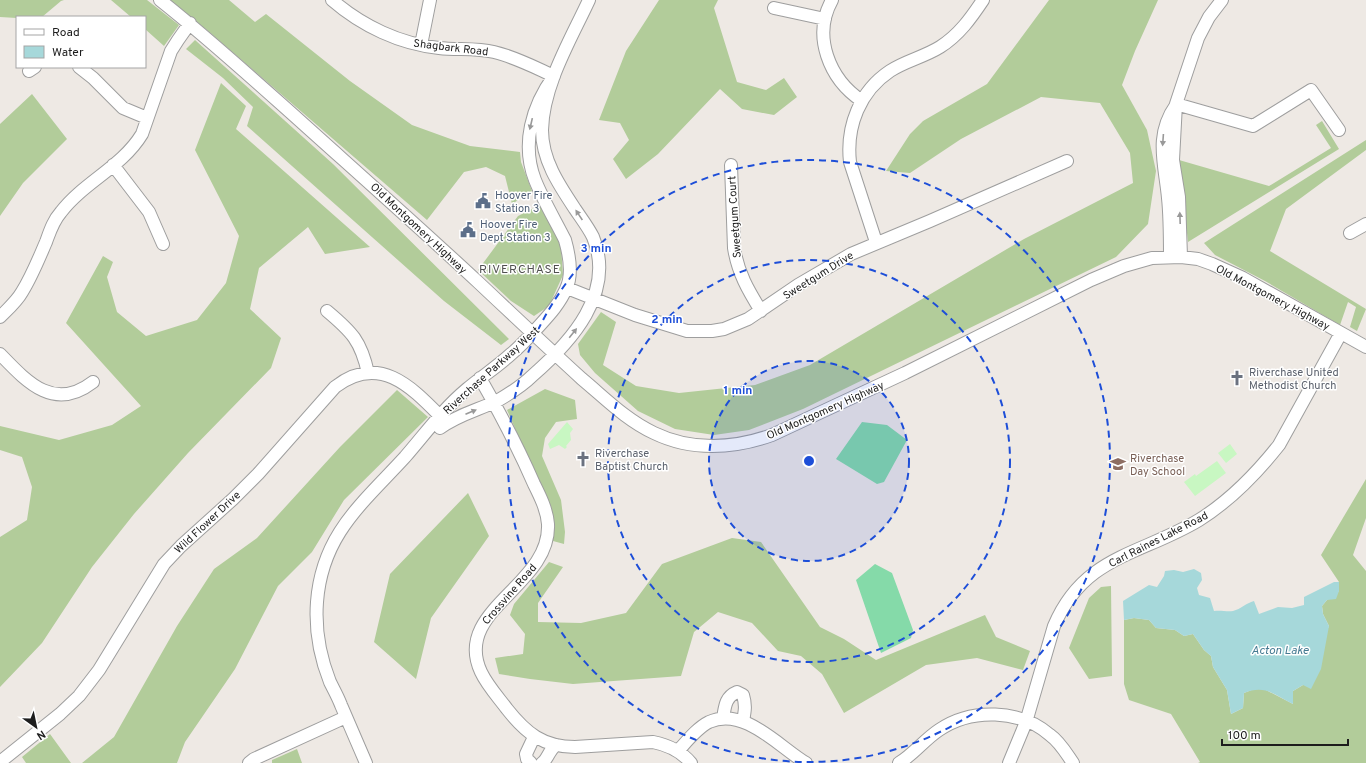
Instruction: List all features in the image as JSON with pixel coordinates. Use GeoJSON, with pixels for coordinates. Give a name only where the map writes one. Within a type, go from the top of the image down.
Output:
{"type":"FeatureCollection","features":[{"type":"Feature","properties":{"kind":"street","name":"Old Montgomery Highway"},"geometry":{"type":"LineString","coordinates":[[160,0],[190,24],[420,228],[532,334],[615,408],[655,434],[677,441],[702,446],[734,445],[760,439],[785,430],[905,373],[1108,272],[1152,258],[1176,257],[1198,259],[1227,270],[1366,347]]}},
{"type":"Feature","properties":{"kind":"street","name":"Shagbark Road"},"geometry":{"type":"LineString","coordinates":[[332,0],[358,20],[393,38],[436,48],[492,52],[524,62],[554,76]]}},
{"type":"Feature","properties":{"kind":"street"},"geometry":{"type":"LineString","coordinates":[[421,44],[430,0]]}},
{"type":"Feature","properties":{"kind":"street","name":"Riverchase Parkway West"},"geometry":{"type":"LineString","coordinates":[[443,420],[494,402],[524,383],[555,354],[579,326],[594,298],[600,275],[599,262],[594,242],[557,181],[548,162],[543,145],[542,130],[544,111],[554,76],[589,0]]}},
{"type":"Feature","properties":{"kind":"street"},"geometry":{"type":"LineString","coordinates":[[832,0],[824,19],[824,39],[829,63],[845,87],[853,95],[862,100]]}},
{"type":"Feature","properties":{"kind":"street"},"geometry":{"type":"LineString","coordinates":[[876,242],[852,170],[849,152],[852,125],[857,108],[874,85],[890,71],[930,53],[950,40],[968,22],[983,0]]}},
{"type":"Feature","properties":{"kind":"street"},"geometry":{"type":"LineString","coordinates":[[1176,257],[1179,197],[1173,160],[1176,104],[1198,38],[1209,17],[1222,0]]}},
{"type":"Feature","properties":{"kind":"street"},"geometry":{"type":"LineString","coordinates":[[774,8],[824,19]]}},
{"type":"Feature","properties":{"kind":"street"},"geometry":{"type":"LineString","coordinates":[[0,316],[22,292],[46,242],[50,228],[60,212],[75,196],[113,165],[135,144],[142,134],[171,51],[190,24]]}},
{"type":"Feature","properties":{"kind":"street"},"geometry":{"type":"LineString","coordinates":[[80,68],[93,78],[123,108],[147,118]]}},
{"type":"Feature","properties":{"kind":"street","name":"Riverchase Parkway West"},"geometry":{"type":"LineString","coordinates":[[366,763],[330,682],[319,645],[317,602],[326,558],[342,528],[358,507],[405,457],[432,433],[467,389],[511,354],[532,334],[561,300],[567,288],[569,274],[565,240],[534,178],[528,150],[532,118],[544,90],[554,76]]}},
{"type":"Feature","properties":{"kind":"street"},"geometry":{"type":"LineString","coordinates":[[1176,104],[1253,126],[1311,90],[1339,130]]}},
{"type":"Feature","properties":{"kind":"street","name":"Sweetgum Drive"},"geometry":{"type":"LineString","coordinates":[[567,288],[642,317],[687,331],[712,331],[724,329],[748,320],[818,272],[850,254],[1067,161]]}},
{"type":"Feature","properties":{"kind":"street"},"geometry":{"type":"LineString","coordinates":[[113,165],[149,212],[163,244]]}},
{"type":"Feature","properties":{"kind":"street","name":"Sweetgum Court"},"geometry":{"type":"LineString","coordinates":[[731,165],[734,248],[736,261],[746,285],[761,311]]}},
{"type":"Feature","properties":{"kind":"street"},"geometry":{"type":"LineString","coordinates":[[1350,233],[1366,224]]}},
{"type":"Feature","properties":{"kind":"street"},"geometry":{"type":"LineString","coordinates":[[328,312],[347,327],[354,336],[362,352],[368,373]]}},
{"type":"Feature","properties":{"kind":"street","name":"Carl Raines Lake Road"},"geometry":{"type":"LineString","coordinates":[[1009,763],[1026,722],[1054,626],[1073,593],[1096,571],[1121,556],[1181,530],[1222,504],[1248,482],[1279,445],[1341,333]]}},
{"type":"Feature","properties":{"kind":"street"},"geometry":{"type":"LineString","coordinates":[[0,354],[27,380],[45,391],[64,395],[73,394],[93,382]]}},
{"type":"Feature","properties":{"kind":"street","name":"Wild Flower Drive"},"geometry":{"type":"LineString","coordinates":[[0,762],[80,696],[99,670],[155,577],[172,555],[258,474],[335,387],[356,375],[368,373],[384,374],[399,380],[408,386],[443,420]]}},
{"type":"Feature","properties":{"kind":"street","name":"Crossvine Road"},"geometry":{"type":"LineString","coordinates":[[480,378],[499,409],[534,483],[543,504],[548,524],[546,542],[539,559],[480,628],[476,642],[476,659],[485,680],[511,714],[534,737],[562,747],[653,742],[661,743],[678,751],[691,763]]}},
{"type":"Feature","properties":{"kind":"street"},"geometry":{"type":"LineString","coordinates":[[723,718],[727,700],[732,694],[737,692],[742,695],[745,703],[746,708],[743,721]]}},
{"type":"Feature","properties":{"kind":"street"},"geometry":{"type":"LineString","coordinates":[[899,763],[916,758],[938,730],[962,719],[987,714],[1012,717],[1049,733],[1061,745],[1073,763]]}},
{"type":"Feature","properties":{"kind":"street"},"geometry":{"type":"LineString","coordinates":[[249,763],[254,759],[346,716]]}},
{"type":"Feature","properties":{"kind":"street"},"geometry":{"type":"LineString","coordinates":[[678,751],[701,727],[709,722],[729,718],[743,721],[759,730],[806,763]]}},
{"type":"Feature","properties":{"kind":"street"},"geometry":{"type":"LineString","coordinates":[[531,763],[527,760],[526,754],[534,737]]}},
{"type":"Feature","properties":{"kind":"street"},"geometry":{"type":"LineString","coordinates":[[542,763],[556,745]]}},
{"type":"Feature","properties":{"kind":"green space"},"geometry":{"type":"Polygon","coordinates":[[[0,0],[64,0],[43,16],[16,16],[16,18],[0,17],[0,0]]]}},
{"type":"Feature","properties":{"kind":"green space"},"geometry":{"type":"Polygon","coordinates":[[[111,0],[147,0],[179,25],[164,46],[146,30],[146,16],[130,16],[111,0]]]}},
{"type":"Feature","properties":{"kind":"green space"},"geometry":{"type":"Polygon","coordinates":[[[169,0],[229,0],[255,22],[266,14],[350,81],[412,125],[470,146],[520,152],[521,162],[532,191],[512,204],[505,176],[486,167],[464,172],[427,220],[208,31],[169,0]]]}},
{"type":"Feature","properties":{"kind":"green space"},"geometry":{"type":"Polygon","coordinates":[[[659,0],[718,0],[714,8],[737,82],[766,90],[784,78],[797,97],[774,115],[742,109],[720,89],[658,154],[626,179],[613,159],[629,140],[620,123],[599,120],[626,51],[659,0]]]}},
{"type":"Feature","properties":{"kind":"green space"},"geometry":{"type":"Polygon","coordinates":[[[1049,0],[1158,0],[1135,51],[1122,85],[1147,130],[1156,171],[1148,224],[1116,257],[803,409],[749,430],[714,435],[675,429],[638,411],[595,373],[580,355],[578,344],[601,312],[616,322],[603,365],[636,386],[679,393],[755,385],[810,365],[1024,239],[1133,183],[1130,153],[1100,103],[1041,97],[961,139],[910,173],[886,171],[910,134],[923,121],[987,84],[1049,0]]]}},
{"type":"Feature","properties":{"kind":"green space"},"geometry":{"type":"Polygon","coordinates":[[[195,40],[333,164],[509,339],[501,345],[444,301],[247,126],[253,107],[223,78],[186,49],[195,40]]]}},
{"type":"Feature","properties":{"kind":"green space"},"geometry":{"type":"Polygon","coordinates":[[[221,83],[246,106],[236,129],[370,247],[325,254],[308,227],[259,268],[250,309],[281,338],[271,368],[188,453],[134,514],[92,567],[42,643],[0,687],[0,537],[27,520],[32,487],[22,457],[0,450],[0,426],[59,440],[112,425],[141,406],[66,323],[103,256],[113,262],[107,277],[117,312],[146,336],[197,320],[226,283],[239,236],[195,150],[221,83]]]}},
{"type":"Feature","properties":{"kind":"green space"},"geometry":{"type":"Polygon","coordinates":[[[32,94],[67,139],[23,183],[0,216],[0,124],[32,94]]]}},
{"type":"Feature","properties":{"kind":"green space"},"geometry":{"type":"Polygon","coordinates":[[[1322,121],[1339,149],[1188,242],[1179,160],[1269,186],[1331,148],[1316,125],[1322,121]]]}},
{"type":"Feature","properties":{"kind":"green space"},"geometry":{"type":"Polygon","coordinates":[[[1366,140],[1366,150],[1286,209],[1270,251],[1366,309],[1357,331],[1350,327],[1356,307],[1348,302],[1340,325],[1265,281],[1215,255],[1204,243],[1366,140]]]}},
{"type":"Feature","properties":{"kind":"green space"},"geometry":{"type":"Polygon","coordinates":[[[540,205],[561,246],[563,275],[549,306],[534,316],[511,301],[478,270],[518,216],[540,205]]]}},
{"type":"Feature","properties":{"kind":"green space"},"geometry":{"type":"Polygon","coordinates":[[[545,389],[575,400],[577,419],[556,422],[545,438],[542,456],[561,500],[565,532],[564,544],[553,541],[553,515],[507,410],[545,389]]]}},
{"type":"Feature","properties":{"kind":"green space"},"geometry":{"type":"Polygon","coordinates":[[[397,390],[428,417],[344,500],[312,552],[278,586],[235,669],[185,742],[177,763],[82,763],[114,737],[177,626],[214,569],[257,538],[340,447],[397,390]]]}},
{"type":"Feature","properties":{"kind":"green space"},"geometry":{"type":"Polygon","coordinates":[[[567,422],[573,429],[570,433],[571,440],[566,446],[567,447],[565,449],[559,445],[550,449],[548,444],[567,422]]]}},
{"type":"Feature","properties":{"kind":"green space"},"geometry":{"type":"Polygon","coordinates":[[[862,422],[887,425],[907,440],[884,482],[877,484],[836,459],[862,422]]]}},
{"type":"Feature","properties":{"kind":"green space"},"geometry":{"type":"Polygon","coordinates":[[[1230,444],[1237,454],[1226,463],[1218,453],[1230,444]]]}},
{"type":"Feature","properties":{"kind":"green space"},"geometry":{"type":"Polygon","coordinates":[[[1217,461],[1226,473],[1195,496],[1184,482],[1195,474],[1196,476],[1217,461]]]}},
{"type":"Feature","properties":{"kind":"green space"},"geometry":{"type":"Polygon","coordinates":[[[1366,479],[1366,518],[1353,555],[1366,571],[1366,763],[1198,763],[1200,762],[1171,714],[1129,700],[1124,684],[1124,620],[1134,618],[1149,620],[1156,628],[1175,630],[1184,636],[1193,634],[1204,650],[1211,656],[1213,667],[1227,690],[1231,714],[1243,708],[1244,693],[1254,689],[1264,689],[1293,704],[1293,691],[1303,685],[1329,626],[1323,614],[1322,606],[1339,591],[1339,582],[1321,555],[1366,479]]]}},
{"type":"Feature","properties":{"kind":"green space"},"geometry":{"type":"Polygon","coordinates":[[[468,493],[489,536],[431,618],[416,679],[374,642],[390,574],[468,493]]]}},
{"type":"Feature","properties":{"kind":"green space"},"geometry":{"type":"Polygon","coordinates":[[[732,538],[761,542],[820,627],[844,639],[876,660],[985,615],[996,637],[1030,651],[1023,670],[977,658],[926,665],[844,713],[822,674],[801,656],[778,651],[752,623],[718,612],[694,632],[681,676],[573,684],[499,674],[495,658],[523,654],[525,634],[510,615],[514,604],[549,562],[563,567],[538,603],[538,622],[581,623],[626,613],[662,564],[732,538]]]}},
{"type":"Feature","properties":{"kind":"green space"},"geometry":{"type":"Polygon","coordinates":[[[875,564],[892,573],[913,630],[911,638],[881,653],[856,580],[875,564]]]}},
{"type":"Feature","properties":{"kind":"green space"},"geometry":{"type":"Polygon","coordinates":[[[1111,586],[1112,676],[1089,679],[1069,648],[1089,598],[1101,587],[1111,586]]]}},
{"type":"Feature","properties":{"kind":"green space"},"geometry":{"type":"Polygon","coordinates":[[[50,734],[71,763],[26,763],[22,757],[50,734]]]}},
{"type":"Feature","properties":{"kind":"green space"},"geometry":{"type":"Polygon","coordinates":[[[297,749],[302,763],[272,763],[272,760],[297,749]]]}},
{"type":"Feature","properties":{"kind":"water","name":"Acton Lake"},"geometry":{"type":"Polygon","coordinates":[[[1194,569],[1201,573],[1202,580],[1197,588],[1199,595],[1210,598],[1214,611],[1233,611],[1254,601],[1259,614],[1278,607],[1292,608],[1304,605],[1304,597],[1334,582],[1339,582],[1339,591],[1336,599],[1327,600],[1322,606],[1323,614],[1329,626],[1321,669],[1311,689],[1303,685],[1293,691],[1293,704],[1264,690],[1244,693],[1243,708],[1231,714],[1227,690],[1213,667],[1211,656],[1204,650],[1193,634],[1184,636],[1175,630],[1156,628],[1149,620],[1134,618],[1124,620],[1123,601],[1149,585],[1157,587],[1164,576],[1165,571],[1174,570],[1183,572],[1194,569]]]}},
{"type":"Feature","properties":{"kind":"place","name":"Hoover Fire Station 3"},"geometry":{"type":"Point","coordinates":[483,201]}},
{"type":"Feature","properties":{"kind":"place","name":"Hoover Fire Dept Station 3"},"geometry":{"type":"Point","coordinates":[468,230]}},
{"type":"Feature","properties":{"kind":"place","name":"Riverchase United Methodist Church"},"geometry":{"type":"Point","coordinates":[1237,378]}},
{"type":"Feature","properties":{"kind":"place","name":"Riverchase Baptist Church"},"geometry":{"type":"Point","coordinates":[583,459]}},
{"type":"Feature","properties":{"kind":"place","name":"Riverchase Day School"},"geometry":{"type":"Point","coordinates":[1118,464]}},
{"type":"Feature","properties":{"kind":"district","name":"RIVERCHASE"},"geometry":{"type":"Point","coordinates":[520,269]}}]}
